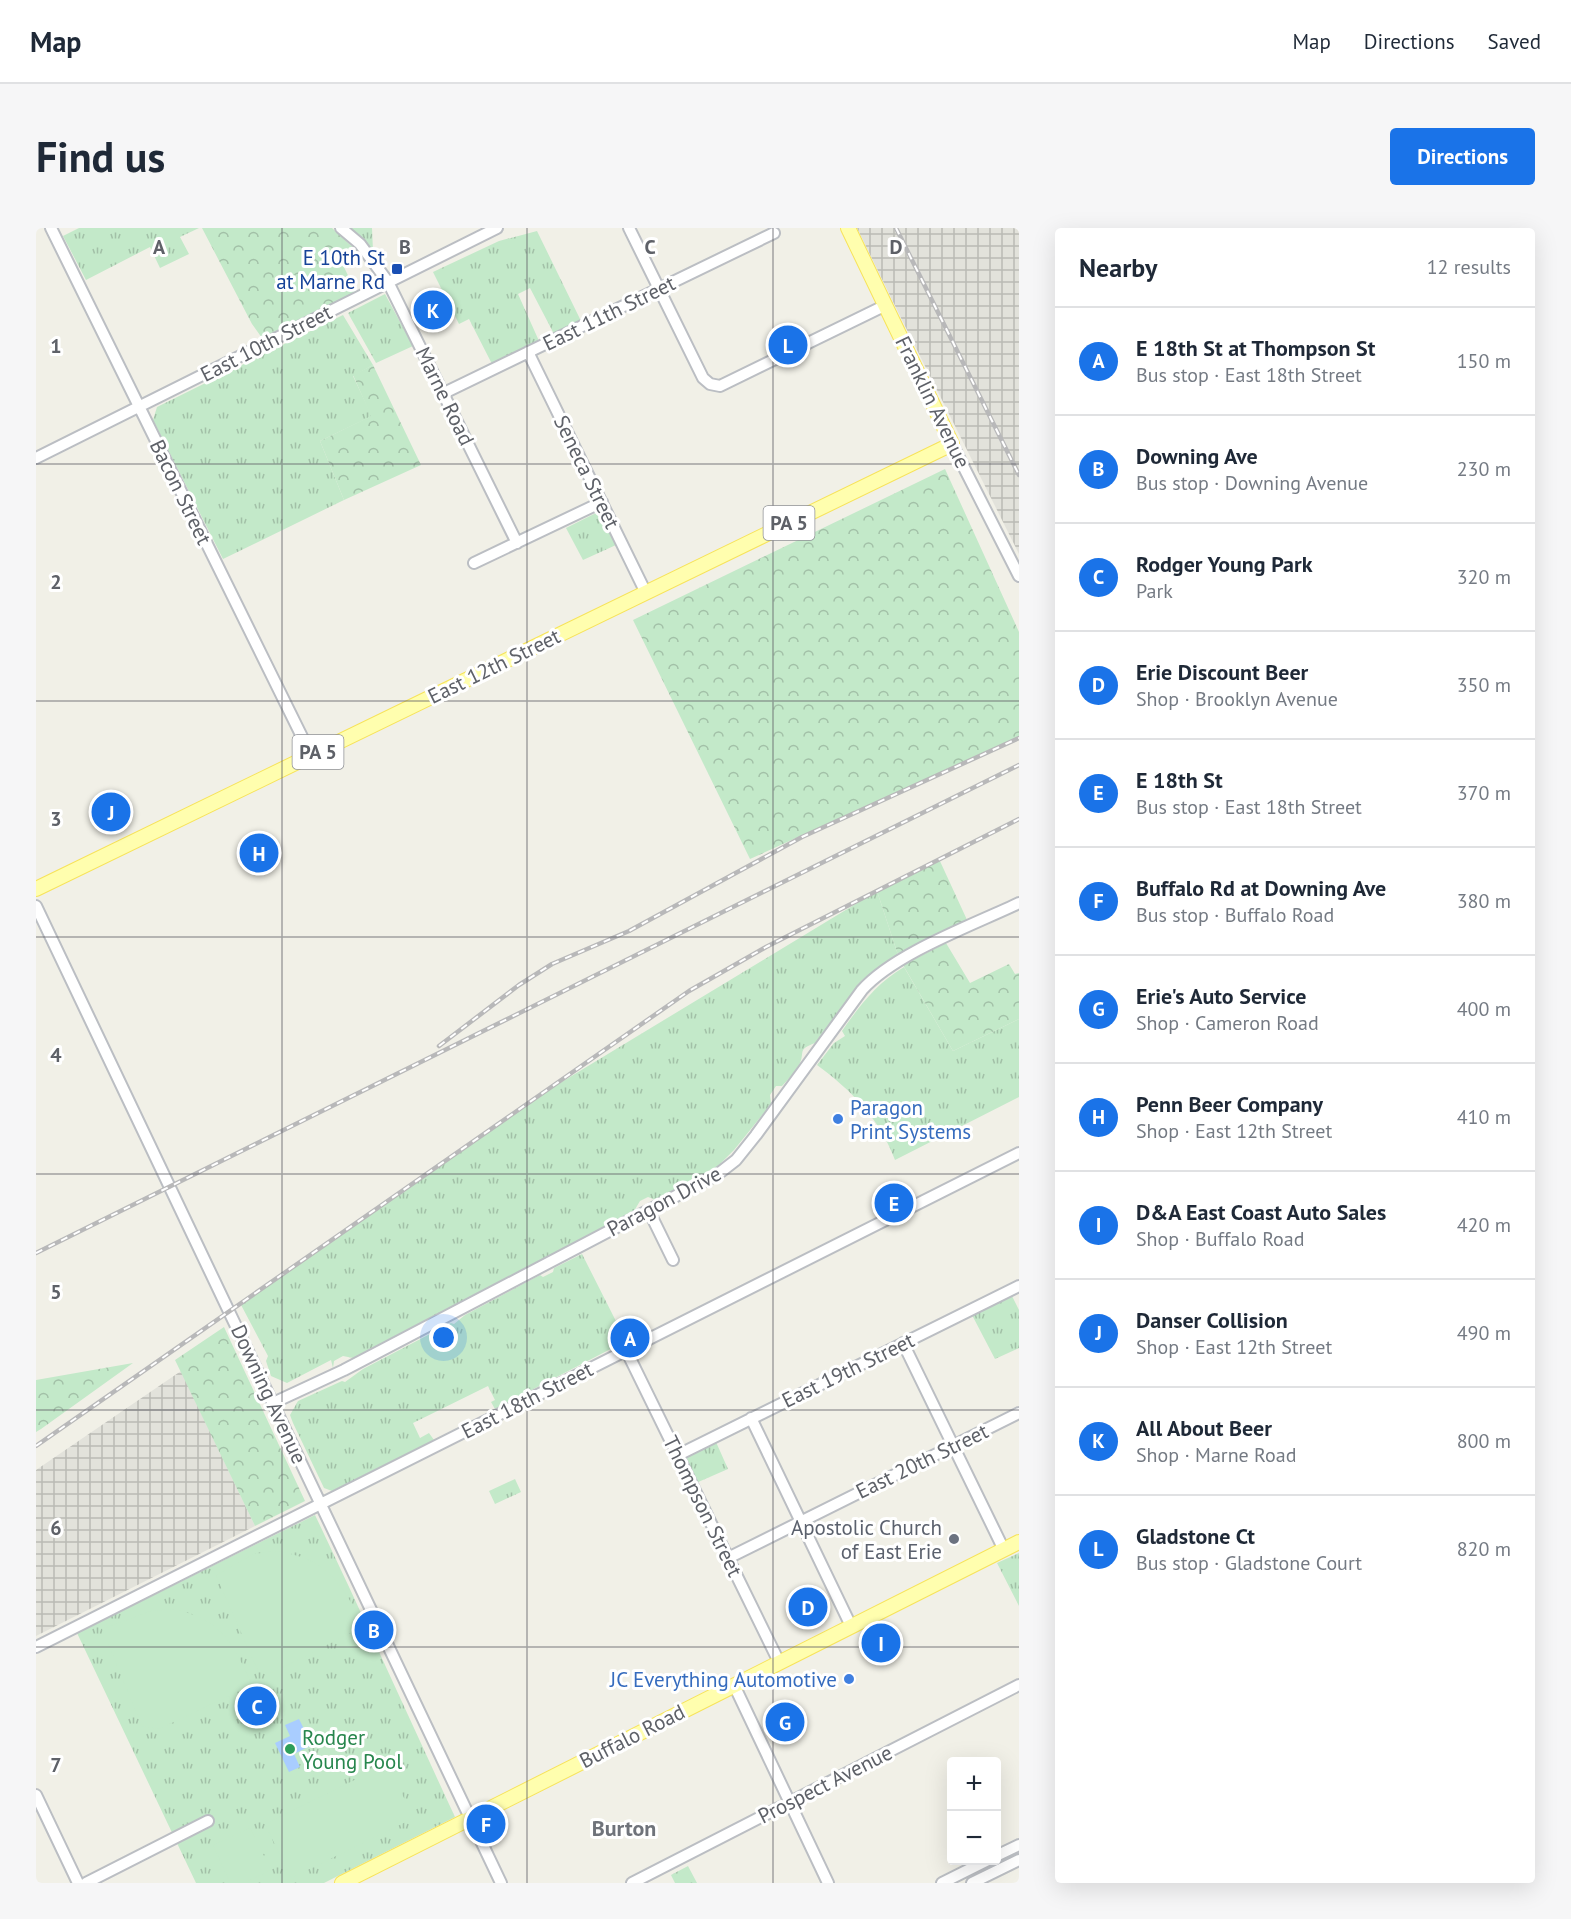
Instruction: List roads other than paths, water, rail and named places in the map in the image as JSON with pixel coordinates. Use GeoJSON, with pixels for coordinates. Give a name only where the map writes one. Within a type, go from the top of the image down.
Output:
{"type":"FeatureCollection","features":[{"type":"Feature","properties":{"kind":"main road","name":"Franklin Avenue"},"geometry":{"type":"LineString","coordinates":[[848,228],[952,444]]}},
{"type":"Feature","properties":{"kind":"main road","name":"East 12th Street"},"geometry":{"type":"LineString","coordinates":[[36,889],[952,444]]}},
{"type":"Feature","properties":{"kind":"main road","name":"Buffalo Road"},"geometry":{"type":"LineString","coordinates":[[342,1883],[1019,1542]]}},
{"type":"Feature","properties":{"kind":"street","name":"Bacon Street"},"geometry":{"type":"LineString","coordinates":[[51,228],[311,755]]}},
{"type":"Feature","properties":{"kind":"street","name":"Marne Road"},"geometry":{"type":"LineString","coordinates":[[341,228],[360,244],[388,282],[517,543]]}},
{"type":"Feature","properties":{"kind":"street","name":"East 10th Street"},"geometry":{"type":"LineString","coordinates":[[36,458],[496,228]]}},
{"type":"Feature","properties":{"kind":"street"},"geometry":{"type":"LineString","coordinates":[[629,228],[703,378],[711,384],[720,386],[886,305]]}},
{"type":"Feature","properties":{"kind":"street","name":"East 11th Street"},"geometry":{"type":"LineString","coordinates":[[444,393],[774,233]]}},
{"type":"Feature","properties":{"kind":"street","name":"Seneca Street"},"geometry":{"type":"LineString","coordinates":[[528,352],[646,593]]}},
{"type":"Feature","properties":{"kind":"street","name":"Franklin Avenue"},"geometry":{"type":"LineString","coordinates":[[952,444],[1019,576]]}},
{"type":"Feature","properties":{"kind":"street"},"geometry":{"type":"LineString","coordinates":[[474,563],[602,502]]}},
{"type":"Feature","properties":{"kind":"street","name":"Paragon Drive"},"geometry":{"type":"LineString","coordinates":[[273,1403],[344,1370],[710,1179],[736,1160],[876,976],[895,963],[1019,903]]}},
{"type":"Feature","properties":{"kind":"street","name":"Downing Avenue"},"geometry":{"type":"LineString","coordinates":[[36,906],[501,1883]]}},
{"type":"Feature","properties":{"kind":"street","name":"East 18th Street"},"geometry":{"type":"LineString","coordinates":[[36,1647],[1019,1153]]}},
{"type":"Feature","properties":{"kind":"street"},"geometry":{"type":"LineString","coordinates":[[649,1211],[673,1260]]}},
{"type":"Feature","properties":{"kind":"street","name":"East 19th Street"},"geometry":{"type":"LineString","coordinates":[[678,1455],[1019,1286]]}},
{"type":"Feature","properties":{"kind":"street"},"geometry":{"type":"LineString","coordinates":[[903,1343],[1004,1550]]}},
{"type":"Feature","properties":{"kind":"street","name":"Thompson Street"},"geometry":{"type":"LineString","coordinates":[[626,1350],[779,1662]]}},
{"type":"Feature","properties":{"kind":"street","name":"East 20th Street"},"geometry":{"type":"LineString","coordinates":[[728,1558],[1019,1413]]}},
{"type":"Feature","properties":{"kind":"street"},"geometry":{"type":"LineString","coordinates":[[751,1418],[851,1626]]}},
{"type":"Feature","properties":{"kind":"street"},"geometry":{"type":"LineString","coordinates":[[734,1685],[828,1883]]}},
{"type":"Feature","properties":{"kind":"street","name":"Prospect Avenue"},"geometry":{"type":"LineString","coordinates":[[632,1883],[1019,1685]]}},
{"type":"Feature","properties":{"kind":"street"},"geometry":{"type":"LineString","coordinates":[[36,1795],[78,1883]]}},
{"type":"Feature","properties":{"kind":"street"},"geometry":{"type":"LineString","coordinates":[[86,1883],[208,1821]]}},
{"type":"Feature","properties":{"kind":"street"},"geometry":{"type":"LineString","coordinates":[[1001,1854],[1019,1845]]}},
{"type":"Feature","properties":{"kind":"street"},"geometry":{"type":"LineString","coordinates":[[972,1883],[1019,1860]]}},
{"type":"Feature","properties":{"kind":"street"},"geometry":{"type":"LineString","coordinates":[[942,1883],[978,1865]]}},
{"type":"Feature","properties":{"kind":"water","name":"Rodger Young Pool"},"geometry":{"type":"Polygon","coordinates":[[[299,1719],[312,1745],[294,1754],[300,1767],[289,1772],[275,1743],[290,1736],[285,1725],[299,1719]]]}},
{"type":"Feature","properties":{"kind":"railway"},"geometry":{"type":"LineString","coordinates":[[896,228],[1019,475]]}},
{"type":"Feature","properties":{"kind":"railway"},"geometry":{"type":"LineString","coordinates":[[439,1046],[519,985],[552,964],[629,931],[802,837],[1019,738]]}},
{"type":"Feature","properties":{"kind":"railway"},"geometry":{"type":"LineString","coordinates":[[36,1253],[1019,765]]}},
{"type":"Feature","properties":{"kind":"railway"},"geometry":{"type":"LineString","coordinates":[[36,1446],[689,991],[766,947],[1019,819]]}},
{"type":"Feature","properties":{"kind":"place","name":"E 10th St at Marne Rd"},"geometry":{"type":"Point","coordinates":[397,269]}},
{"type":"Feature","properties":{"kind":"place","name":"All About Beer"},"geometry":{"type":"Point","coordinates":[433,310]}},
{"type":"Feature","properties":{"kind":"place","name":"Gladstone Ct"},"geometry":{"type":"Point","coordinates":[788,345]}},
{"type":"Feature","properties":{"kind":"place","name":"Danser Collision"},"geometry":{"type":"Point","coordinates":[111,812]}},
{"type":"Feature","properties":{"kind":"place","name":"Penn Beer Company"},"geometry":{"type":"Point","coordinates":[259,853]}},
{"type":"Feature","properties":{"kind":"place","name":"Paragon Print Systems"},"geometry":{"type":"Point","coordinates":[838,1119]}},
{"type":"Feature","properties":{"kind":"place","name":"E 18th St"},"geometry":{"type":"Point","coordinates":[894,1203]}},
{"type":"Feature","properties":{"kind":"place","name":"E 18th St at Thompson St"},"geometry":{"type":"Point","coordinates":[630,1338]}},
{"type":"Feature","properties":{"kind":"place","name":"Apostolic Church of East Erie"},"geometry":{"type":"Point","coordinates":[954,1539]}},
{"type":"Feature","properties":{"kind":"place","name":"Erie Discount Beer"},"geometry":{"type":"Point","coordinates":[808,1607]}},
{"type":"Feature","properties":{"kind":"place","name":"Downing Ave"},"geometry":{"type":"Point","coordinates":[374,1630]}},
{"type":"Feature","properties":{"kind":"place","name":"D&A East Coast Auto Sales"},"geometry":{"type":"Point","coordinates":[881,1643]}},
{"type":"Feature","properties":{"kind":"place","name":"JC Everything Automotive"},"geometry":{"type":"Point","coordinates":[849,1679]}},
{"type":"Feature","properties":{"kind":"place","name":"Rodger Young Park"},"geometry":{"type":"Point","coordinates":[257,1706]}},
{"type":"Feature","properties":{"kind":"place","name":"Erie's Auto Service"},"geometry":{"type":"Point","coordinates":[785,1722]}},
{"type":"Feature","properties":{"kind":"place","name":"Rodger Young Pool"},"geometry":{"type":"Point","coordinates":[290,1749]}},
{"type":"Feature","properties":{"kind":"place","name":"Buffalo Rd at Downing Ave"},"geometry":{"type":"Point","coordinates":[486,1824]}},
{"type":"Feature","properties":{"kind":"district","name":"Burton"},"geometry":{"type":"Point","coordinates":[624,1828]}}]}
